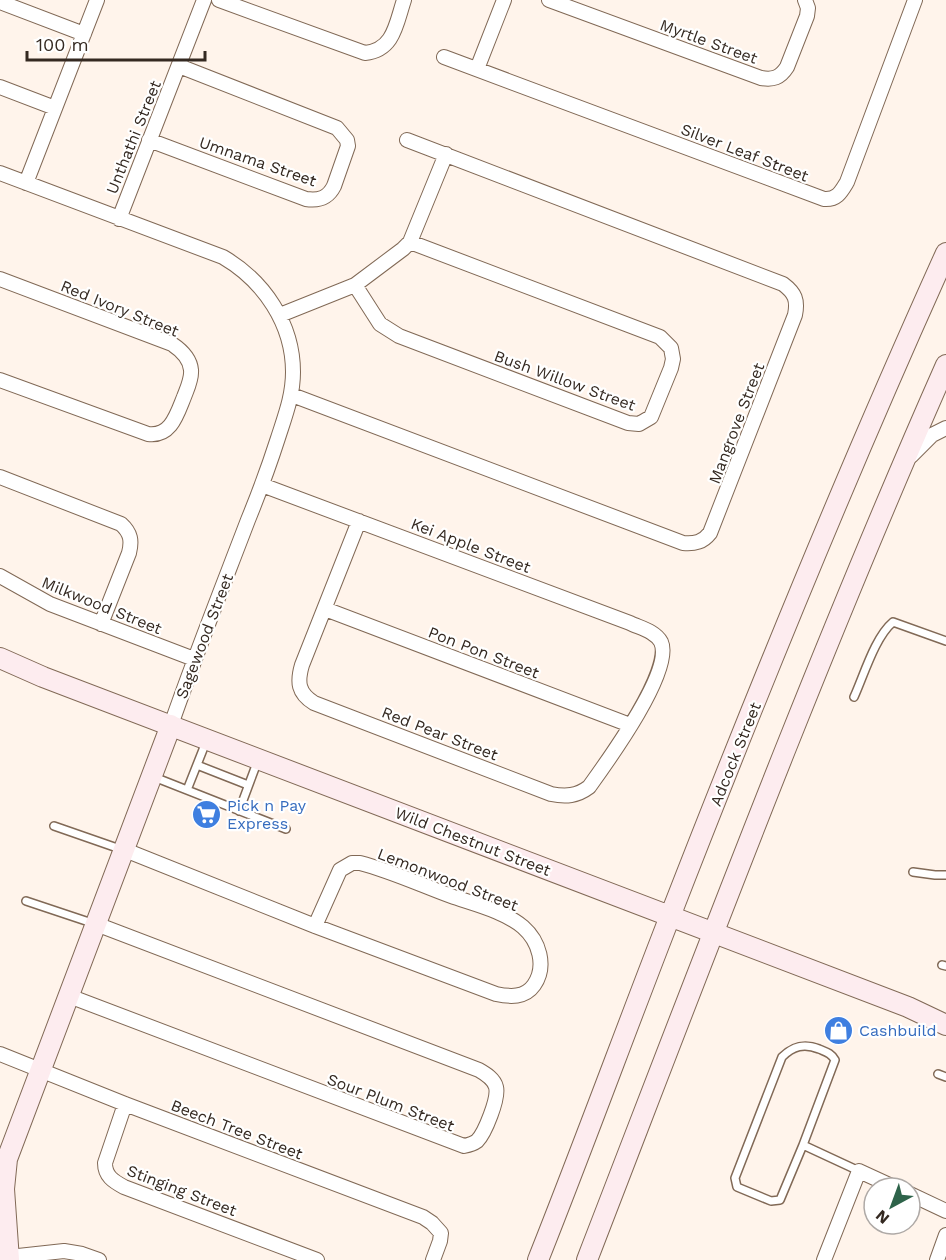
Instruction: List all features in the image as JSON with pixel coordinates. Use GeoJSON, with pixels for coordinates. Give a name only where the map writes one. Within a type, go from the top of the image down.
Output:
{"type":"FeatureCollection","features":[{"type":"Feature","properties":{"kind":"main road","name":"Adcock Street"},"geometry":{"type":"LineString","coordinates":[[538,1260],[670,917],[831,516],[946,253]]}},
{"type":"Feature","properties":{"kind":"main road"},"geometry":{"type":"LineString","coordinates":[[587,1260],[798,717],[946,365]]}},
{"type":"Feature","properties":{"kind":"main road","name":"Wild Chestnut Street"},"geometry":{"type":"LineString","coordinates":[[0,658],[25,670],[908,1007],[946,1025]]}},
{"type":"Feature","properties":{"kind":"main road","name":"Sagewood Street"},"geometry":{"type":"LineString","coordinates":[[9,1258],[4,1200],[6,1168],[40,1070],[171,725]]}},
{"type":"Feature","properties":{"kind":"street"},"geometry":{"type":"LineString","coordinates":[[26,183],[97,0]]}},
{"type":"Feature","properties":{"kind":"street","name":"Unthathi Street"},"geometry":{"type":"LineString","coordinates":[[119,219],[204,0]]}},
{"type":"Feature","properties":{"kind":"street"},"geometry":{"type":"LineString","coordinates":[[219,0],[365,53],[378,51],[390,40],[404,0]]}},
{"type":"Feature","properties":{"kind":"street"},"geometry":{"type":"LineString","coordinates":[[477,69],[504,0]]}},
{"type":"Feature","properties":{"kind":"street","name":"Myrtle Street"},"geometry":{"type":"LineString","coordinates":[[549,0],[761,78],[770,79],[783,74],[787,68],[807,16],[808,8],[805,0]]}},
{"type":"Feature","properties":{"kind":"street","name":"Silver Leaf Street"},"geometry":{"type":"LineString","coordinates":[[444,57],[831,200],[841,193],[847,182],[915,0]]}},
{"type":"Feature","properties":{"kind":"street"},"geometry":{"type":"LineString","coordinates":[[0,2],[84,34]]}},
{"type":"Feature","properties":{"kind":"street","name":"Umnama Street"},"geometry":{"type":"LineString","coordinates":[[149,140],[306,199],[322,199],[334,186],[348,146],[347,140],[337,128],[179,66]]}},
{"type":"Feature","properties":{"kind":"street"},"geometry":{"type":"LineString","coordinates":[[0,87],[55,108]]}},
{"type":"Feature","properties":{"kind":"street","name":"Mangrove Street"},"geometry":{"type":"LineString","coordinates":[[292,395],[683,543],[699,542],[705,539],[710,532],[795,315],[797,306],[794,293],[783,284],[407,140]]}},
{"type":"Feature","properties":{"kind":"street"},"geometry":{"type":"LineString","coordinates":[[280,315],[355,285],[390,260],[410,242],[446,154]]}},
{"type":"Feature","properties":{"kind":"street","name":"Sagewood Street"},"geometry":{"type":"LineString","coordinates":[[0,173],[223,257],[237,265],[261,287],[280,315],[290,345],[293,361],[292,395],[262,485],[194,659],[171,725]]}},
{"type":"Feature","properties":{"kind":"street","name":"Bush Willow Street"},"geometry":{"type":"LineString","coordinates":[[355,285],[374,317],[389,331],[399,336],[628,423],[639,424],[651,417],[673,359],[671,348],[660,337],[410,242]]}},
{"type":"Feature","properties":{"kind":"street","name":"Red Ivory Street"},"geometry":{"type":"LineString","coordinates":[[0,279],[172,344],[184,355],[191,370],[190,381],[176,418],[164,431],[156,435],[0,380]]}},
{"type":"Feature","properties":{"kind":"street"},"geometry":{"type":"LineString","coordinates":[[902,467],[922,442],[946,428]]}},
{"type":"Feature","properties":{"kind":"street"},"geometry":{"type":"LineString","coordinates":[[0,477],[121,524],[126,529],[131,543],[129,553],[101,624]]}},
{"type":"Feature","properties":{"kind":"street","name":"Kei Apple Street"},"geometry":{"type":"LineString","coordinates":[[262,485],[630,623],[656,635],[662,644]]}},
{"type":"Feature","properties":{"kind":"street","name":"Red Pear Street"},"geometry":{"type":"LineString","coordinates":[[359,520],[298,678],[302,694],[308,699],[551,794],[570,796],[582,793],[589,787],[645,701],[661,663],[662,644]]}},
{"type":"Feature","properties":{"kind":"street","name":"Milkwood Street"},"geometry":{"type":"LineString","coordinates":[[0,576],[50,604],[194,659]]}},
{"type":"Feature","properties":{"kind":"street","name":"Pon Pon Street"},"geometry":{"type":"LineString","coordinates":[[325,609],[630,725]]}},
{"type":"Feature","properties":{"kind":"street","name":"Lemonwood Street"},"geometry":{"type":"LineString","coordinates":[[125,850],[315,926],[496,994],[516,996],[532,987],[540,967],[539,951],[532,938],[515,921],[360,863],[340,870],[315,926]]}},
{"type":"Feature","properties":{"kind":"street","name":"Sour Plum Street"},"geometry":{"type":"LineString","coordinates":[[69,996],[464,1146],[480,1138],[494,1105],[497,1088],[491,1078],[479,1070],[96,924]]}},
{"type":"Feature","properties":{"kind":"street","name":"Beech Tree Street"},"geometry":{"type":"LineString","coordinates":[[0,1053],[125,1104],[423,1217],[441,1233],[433,1260]]}},
{"type":"Feature","properties":{"kind":"street","name":"Stinging Street"},"geometry":{"type":"LineString","coordinates":[[125,1104],[105,1163],[105,1170],[112,1180],[317,1260]]}},
{"type":"Feature","properties":{"kind":"street"},"geometry":{"type":"LineString","coordinates":[[824,1260],[859,1171],[870,1176]]}},
{"type":"Feature","properties":{"kind":"street"},"geometry":{"type":"LineString","coordinates":[[922,1200],[946,1211]]}},
{"type":"Feature","properties":{"kind":"street"},"geometry":{"type":"LineString","coordinates":[[937,1260],[946,1235]]}},
{"type":"Feature","properties":{"kind":"street"},"geometry":{"type":"LineString","coordinates":[[9,1258],[64,1251],[99,1260]]}},
{"type":"Feature","properties":{"kind":"lane"},"geometry":{"type":"LineString","coordinates":[[854,697],[878,644],[887,627],[893,622],[946,641]]}},
{"type":"Feature","properties":{"kind":"lane"},"geometry":{"type":"LineString","coordinates":[[187,790],[207,739]]}},
{"type":"Feature","properties":{"kind":"lane"},"geometry":{"type":"LineString","coordinates":[[239,811],[258,759]]}},
{"type":"Feature","properties":{"kind":"lane"},"geometry":{"type":"LineString","coordinates":[[197,765],[248,785]]}},
{"type":"Feature","properties":{"kind":"lane"},"geometry":{"type":"LineString","coordinates":[[152,777],[286,829]]}},
{"type":"Feature","properties":{"kind":"lane"},"geometry":{"type":"LineString","coordinates":[[54,826],[125,850]]}},
{"type":"Feature","properties":{"kind":"lane"},"geometry":{"type":"LineString","coordinates":[[913,872],[946,875]]}},
{"type":"Feature","properties":{"kind":"lane"},"geometry":{"type":"LineString","coordinates":[[26,902],[96,924]]}},
{"type":"Feature","properties":{"kind":"lane"},"geometry":{"type":"LineString","coordinates":[[807,1045],[829,1053],[835,1060],[803,1144],[780,1200],[771,1201],[737,1187],[735,1178],[782,1057],[788,1051],[807,1045]]}},
{"type":"Feature","properties":{"kind":"lane"},"geometry":{"type":"LineString","coordinates":[[938,1074],[946,1077]]}},
{"type":"Feature","properties":{"kind":"lane"},"geometry":{"type":"LineString","coordinates":[[803,1144],[859,1171]]}},
{"type":"Feature","properties":{"kind":"place","name":"Pick n Pay Express"},"geometry":{"type":"Point","coordinates":[206,814]}},
{"type":"Feature","properties":{"kind":"place","name":"Cashbuild"},"geometry":{"type":"Point","coordinates":[838,1030]}}]}
